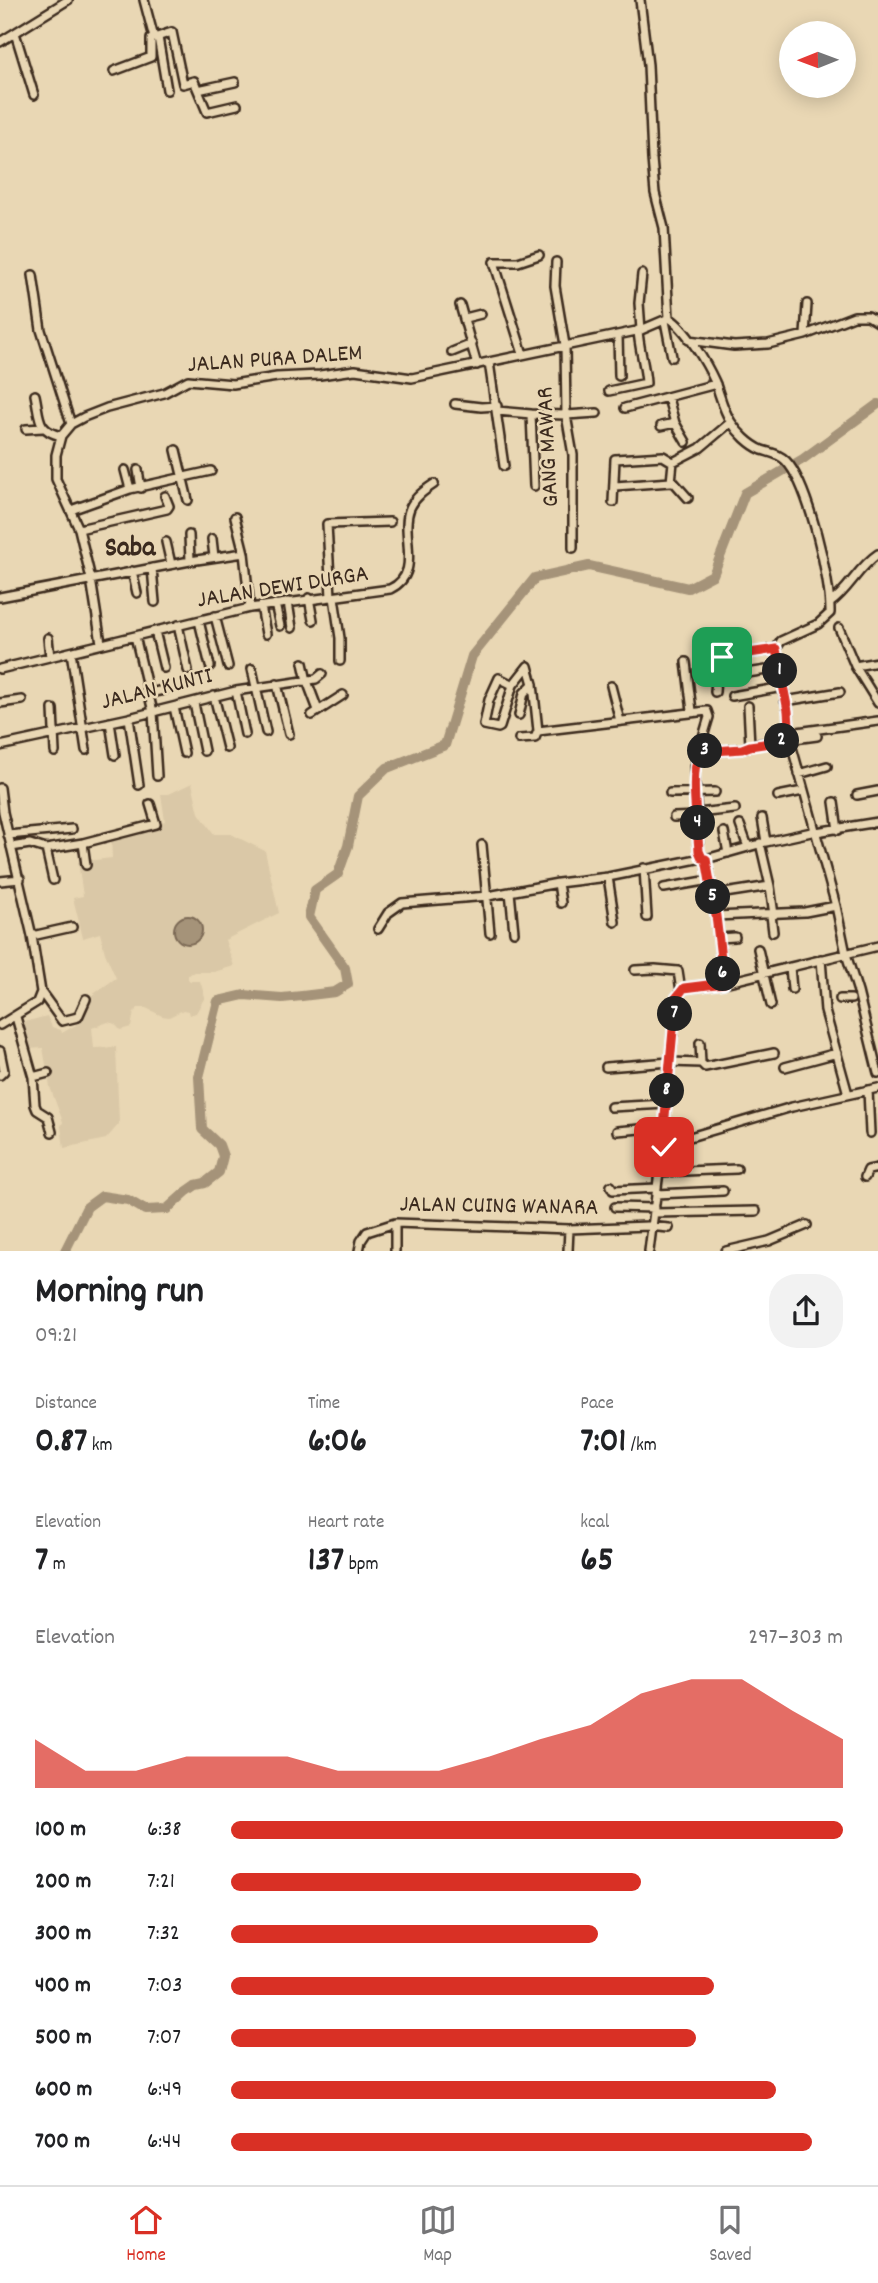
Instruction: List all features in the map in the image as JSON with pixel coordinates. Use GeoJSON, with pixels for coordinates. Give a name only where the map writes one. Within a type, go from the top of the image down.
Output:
{"type":"FeatureCollection","features":[{"type":"Feature","properties":{"kind":"street"},"geometry":{"type":"LineString","coordinates":[[0,42],[68,0]]}},
{"type":"Feature","properties":{"kind":"street"},"geometry":{"type":"LineString","coordinates":[[144,0],[156,37],[167,90]]}},
{"type":"Feature","properties":{"kind":"street"},"geometry":{"type":"LineString","coordinates":[[640,0],[648,65],[655,193],[664,228],[667,319],[672,357]]}},
{"type":"Feature","properties":{"kind":"street"},"geometry":{"type":"LineString","coordinates":[[114,71],[151,57],[151,39],[172,32],[183,84],[194,81],[207,112],[236,105]]}},
{"type":"Feature","properties":{"kind":"street"},"geometry":{"type":"LineString","coordinates":[[15,33],[34,95]]}},
{"type":"Feature","properties":{"kind":"street"},"geometry":{"type":"LineString","coordinates":[[198,90],[235,82]]}},
{"type":"Feature","properties":{"kind":"street"},"geometry":{"type":"LineString","coordinates":[[523,354],[494,262],[518,262],[539,255]]}},
{"type":"Feature","properties":{"kind":"street","name":"GANG MAWAR"},"geometry":{"type":"LineString","coordinates":[[556,262],[555,286],[565,345],[566,415],[573,455],[573,548]]}},
{"type":"Feature","properties":{"kind":"street"},"geometry":{"type":"LineString","coordinates":[[609,391],[646,384],[639,330],[642,274]]}},
{"type":"Feature","properties":{"kind":"street"},"geometry":{"type":"LineString","coordinates":[[33,275],[41,330],[71,424]]}},
{"type":"Feature","properties":{"kind":"street"},"geometry":{"type":"LineString","coordinates":[[805,335],[807,304]]}},
{"type":"Feature","properties":{"kind":"street"},"geometry":{"type":"LineString","coordinates":[[460,305],[477,365]]}},
{"type":"Feature","properties":{"kind":"street"},"geometry":{"type":"LineString","coordinates":[[465,318],[481,314]]}},
{"type":"Feature","properties":{"kind":"street"},"geometry":{"type":"LineString","coordinates":[[689,341],[734,346],[768,344],[805,335],[854,316],[866,315],[878,322]]}},
{"type":"Feature","properties":{"kind":"street"},"geometry":{"type":"LineString","coordinates":[[667,319],[678,324],[716,384],[731,422],[758,449],[785,459],[799,477],[821,553],[830,613],[818,624],[781,641],[776,649],[790,737],[836,906],[846,954],[876,1054],[878,1073]]}},
{"type":"Feature","properties":{"kind":"street","name":"JALAN PURA DALEM"},"geometry":{"type":"LineString","coordinates":[[61,436],[71,424],[99,410],[159,394],[190,380],[233,384],[355,370],[412,378],[618,335],[667,319]]}},
{"type":"Feature","properties":{"kind":"street"},"geometry":{"type":"LineString","coordinates":[[618,335],[620,376]]}},
{"type":"Feature","properties":{"kind":"street"},"geometry":{"type":"LineString","coordinates":[[452,352],[472,344]]}},
{"type":"Feature","properties":{"kind":"street"},"geometry":{"type":"LineString","coordinates":[[489,362],[504,466]]}},
{"type":"Feature","properties":{"kind":"street"},"geometry":{"type":"LineString","coordinates":[[625,408],[716,384]]}},
{"type":"Feature","properties":{"kind":"street"},"geometry":{"type":"LineString","coordinates":[[35,395],[43,428],[48,433],[61,436],[56,455],[56,479],[79,529],[101,643]]}},
{"type":"Feature","properties":{"kind":"street"},"geometry":{"type":"LineString","coordinates":[[667,398],[675,423],[686,442]]}},
{"type":"Feature","properties":{"kind":"street"},"geometry":{"type":"LineString","coordinates":[[455,404],[531,414],[597,413]]}},
{"type":"Feature","properties":{"kind":"street"},"geometry":{"type":"LineString","coordinates":[[531,414],[534,486]]}},
{"type":"Feature","properties":{"kind":"street"},"geometry":{"type":"LineString","coordinates":[[673,462],[700,448],[731,422]]}},
{"type":"Feature","properties":{"kind":"street"},"geometry":{"type":"LineString","coordinates":[[661,426],[675,423]]}},
{"type":"Feature","properties":{"kind":"street"},"geometry":{"type":"LineString","coordinates":[[26,429],[43,428]]}},
{"type":"Feature","properties":{"kind":"street"},"geometry":{"type":"LineString","coordinates":[[176,450],[188,500]]}},
{"type":"Feature","properties":{"kind":"street"},"geometry":{"type":"LineString","coordinates":[[613,502],[613,462],[616,458],[663,456],[673,462]]}},
{"type":"Feature","properties":{"kind":"street"},"geometry":{"type":"LineString","coordinates":[[673,462],[672,480],[688,498]]}},
{"type":"Feature","properties":{"kind":"street"},"geometry":{"type":"LineString","coordinates":[[125,470],[130,489]]}},
{"type":"Feature","properties":{"kind":"street"},"geometry":{"type":"LineString","coordinates":[[138,470],[141,488]]}},
{"type":"Feature","properties":{"kind":"street"},"geometry":{"type":"LineString","coordinates":[[71,510],[130,489],[211,471]]}},
{"type":"Feature","properties":{"kind":"street"},"geometry":{"type":"LineString","coordinates":[[615,486],[666,483],[672,480]]}},
{"type":"Feature","properties":{"kind":"street","name":"JALAN DEWI DURGA"},"geometry":{"type":"LineString","coordinates":[[0,669],[250,608],[309,598],[384,591],[403,581],[409,568],[409,510],[418,497],[434,484]]}},
{"type":"Feature","properties":{"kind":"street"},"geometry":{"type":"LineString","coordinates":[[79,529],[159,512],[169,508],[165,496]]}},
{"type":"Feature","properties":{"kind":"street"},"geometry":{"type":"LineString","coordinates":[[235,517],[244,554],[250,608]]}},
{"type":"Feature","properties":{"kind":"street"},"geometry":{"type":"LineString","coordinates":[[340,661],[340,638],[332,597],[327,524],[390,522]]}},
{"type":"Feature","properties":{"kind":"street"},"geometry":{"type":"LineString","coordinates":[[189,535],[190,561]]}},
{"type":"Feature","properties":{"kind":"street"},"geometry":{"type":"LineString","coordinates":[[212,539],[214,557]]}},
{"type":"Feature","properties":{"kind":"street"},"geometry":{"type":"LineString","coordinates":[[166,541],[170,564]]}},
{"type":"Feature","properties":{"kind":"street"},"geometry":{"type":"LineString","coordinates":[[0,597],[170,564],[244,554]]}},
{"type":"Feature","properties":{"kind":"street"},"geometry":{"type":"LineString","coordinates":[[830,603],[842,594],[867,562],[878,554]]}},
{"type":"Feature","properties":{"kind":"street"},"geometry":{"type":"LineString","coordinates":[[152,568],[155,601]]}},
{"type":"Feature","properties":{"kind":"street"},"geometry":{"type":"LineString","coordinates":[[132,571],[137,593]]}},
{"type":"Feature","properties":{"kind":"street"},"geometry":{"type":"LineString","coordinates":[[309,598],[313,620]]}},
{"type":"Feature","properties":{"kind":"street"},"geometry":{"type":"LineString","coordinates":[[288,602],[292,628]]}},
{"type":"Feature","properties":{"kind":"street"},"geometry":{"type":"LineString","coordinates":[[275,604],[280,626]]}},
{"type":"Feature","properties":{"kind":"street"},"geometry":{"type":"LineString","coordinates":[[261,606],[266,634]]}},
{"type":"Feature","properties":{"kind":"street"},"geometry":{"type":"LineString","coordinates":[[215,616],[228,666]]}},
{"type":"Feature","properties":{"kind":"street"},"geometry":{"type":"LineString","coordinates":[[199,621],[210,666]]}},
{"type":"Feature","properties":{"kind":"street"},"geometry":{"type":"LineString","coordinates":[[178,625],[188,670]]}},
{"type":"Feature","properties":{"kind":"street"},"geometry":{"type":"LineString","coordinates":[[839,628],[855,666],[878,703]]}},
{"type":"Feature","properties":{"kind":"street"},"geometry":{"type":"LineString","coordinates":[[155,631],[164,668]]}},
{"type":"Feature","properties":{"kind":"street"},"geometry":{"type":"LineString","coordinates":[[135,636],[153,712],[157,776]]}},
{"type":"Feature","properties":{"kind":"street"},"geometry":{"type":"LineString","coordinates":[[48,638],[50,657]]}},
{"type":"Feature","properties":{"kind":"street"},"geometry":{"type":"LineString","coordinates":[[715,692],[723,656],[776,649]]}},
{"type":"Feature","properties":{"kind":"street"},"geometry":{"type":"LineString","coordinates":[[71,652],[86,750]]}},
{"type":"Feature","properties":{"kind":"street"},"geometry":{"type":"LineString","coordinates":[[686,662],[692,711]]}},
{"type":"Feature","properties":{"kind":"street"},"geometry":{"type":"LineString","coordinates":[[855,666],[878,662]]}},
{"type":"Feature","properties":{"kind":"street"},"geometry":{"type":"LineString","coordinates":[[303,663],[315,712],[343,695]]}},
{"type":"Feature","properties":{"kind":"street"},"geometry":{"type":"LineString","coordinates":[[513,685],[499,678],[489,700],[485,726],[499,728],[513,685],[527,666],[530,667],[538,731],[535,738],[519,739]]}},
{"type":"Feature","properties":{"kind":"street"},"geometry":{"type":"LineString","coordinates":[[716,678],[779,668]]}},
{"type":"Feature","properties":{"kind":"street"},"geometry":{"type":"LineString","coordinates":[[252,669],[266,732]]}},
{"type":"Feature","properties":{"kind":"street","name":"JALAN KUNTI"},"geometry":{"type":"LineString","coordinates":[[0,746],[194,703],[236,691],[316,679],[322,674]]}},
{"type":"Feature","properties":{"kind":"street"},"geometry":{"type":"LineString","coordinates":[[278,684],[289,734]]}},
{"type":"Feature","properties":{"kind":"street"},"geometry":{"type":"LineString","coordinates":[[519,715],[524,693],[533,684]]}},
{"type":"Feature","properties":{"kind":"street"},"geometry":{"type":"LineString","coordinates":[[611,686],[620,720]]}},
{"type":"Feature","properties":{"kind":"street"},"geometry":{"type":"LineString","coordinates":[[732,696],[783,687]]}},
{"type":"Feature","properties":{"kind":"street"},"geometry":{"type":"LineString","coordinates":[[149,694],[164,690]]}},
{"type":"Feature","properties":{"kind":"street"},"geometry":{"type":"LineString","coordinates":[[236,691],[245,734]]}},
{"type":"Feature","properties":{"kind":"street"},"geometry":{"type":"LineString","coordinates":[[785,701],[840,692]]}},
{"type":"Feature","properties":{"kind":"street"},"geometry":{"type":"LineString","coordinates":[[214,696],[227,748]]}},
{"type":"Feature","properties":{"kind":"street"},"geometry":{"type":"LineString","coordinates":[[0,703],[22,700]]}},
{"type":"Feature","properties":{"kind":"street"},"geometry":{"type":"LineString","coordinates":[[194,703],[204,751]]}},
{"type":"Feature","properties":{"kind":"street"},"geometry":{"type":"LineString","coordinates":[[748,706],[750,746]]}},
{"type":"Feature","properties":{"kind":"street"},"geometry":{"type":"LineString","coordinates":[[174,707],[184,753]]}},
{"type":"Feature","properties":{"kind":"street"},"geometry":{"type":"LineString","coordinates":[[53,709],[55,752]]}},
{"type":"Feature","properties":{"kind":"street"},"geometry":{"type":"LineString","coordinates":[[538,731],[692,711],[706,710],[709,714],[701,752],[695,761],[695,792],[699,851],[704,858],[710,880],[724,983]]}},
{"type":"Feature","properties":{"kind":"street"},"geometry":{"type":"LineString","coordinates":[[129,718],[139,785]]}},
{"type":"Feature","properties":{"kind":"street"},"geometry":{"type":"LineString","coordinates":[[110,722],[115,755]]}},
{"type":"Feature","properties":{"kind":"street"},"geometry":{"type":"LineString","coordinates":[[701,752],[742,749],[790,737],[878,722]]}},
{"type":"Feature","properties":{"kind":"street"},"geometry":{"type":"LineString","coordinates":[[790,737],[817,736]]}},
{"type":"Feature","properties":{"kind":"street"},"geometry":{"type":"LineString","coordinates":[[799,774],[827,766]]}},
{"type":"Feature","properties":{"kind":"street"},"geometry":{"type":"LineString","coordinates":[[0,788],[8,835],[32,936],[41,992],[62,1021],[78,1017],[86,999]]}},
{"type":"Feature","properties":{"kind":"street"},"geometry":{"type":"LineString","coordinates":[[778,796],[803,790]]}},
{"type":"Feature","properties":{"kind":"street"},"geometry":{"type":"LineString","coordinates":[[857,795],[878,791]]}},
{"type":"Feature","properties":{"kind":"street"},"geometry":{"type":"LineString","coordinates":[[670,793],[715,792]]}},
{"type":"Feature","properties":{"kind":"street"},"geometry":{"type":"LineString","coordinates":[[834,802],[838,830]]}},
{"type":"Feature","properties":{"kind":"street"},"geometry":{"type":"LineString","coordinates":[[11,847],[30,844],[46,849],[83,843],[156,824],[150,804]]}},
{"type":"Feature","properties":{"kind":"street"},"geometry":{"type":"LineString","coordinates":[[674,817],[735,809]]}},
{"type":"Feature","properties":{"kind":"street"},"geometry":{"type":"LineString","coordinates":[[762,818],[773,932]]}},
{"type":"Feature","properties":{"kind":"street"},"geometry":{"type":"LineString","coordinates":[[378,929],[388,913],[402,903],[488,897],[558,883],[608,877],[745,850],[763,842],[878,822]]}},
{"type":"Feature","properties":{"kind":"street"},"geometry":{"type":"LineString","coordinates":[[740,825],[745,850]]}},
{"type":"Feature","properties":{"kind":"street"},"geometry":{"type":"LineString","coordinates":[[8,835],[72,829]]}},
{"type":"Feature","properties":{"kind":"street"},"geometry":{"type":"LineString","coordinates":[[724,832],[728,853]]}},
{"type":"Feature","properties":{"kind":"street"},"geometry":{"type":"LineString","coordinates":[[83,843],[86,865]]}},
{"type":"Feature","properties":{"kind":"street"},"geometry":{"type":"LineString","coordinates":[[482,845],[489,933]]}},
{"type":"Feature","properties":{"kind":"street"},"geometry":{"type":"LineString","coordinates":[[46,849],[53,880]]}},
{"type":"Feature","properties":{"kind":"street"},"geometry":{"type":"LineString","coordinates":[[644,868],[647,917]]}},
{"type":"Feature","properties":{"kind":"street"},"geometry":{"type":"LineString","coordinates":[[608,877],[615,922]]}},
{"type":"Feature","properties":{"kind":"street"},"geometry":{"type":"LineString","coordinates":[[0,881],[20,879]]}},
{"type":"Feature","properties":{"kind":"street"},"geometry":{"type":"LineString","coordinates":[[664,888],[710,880]]}},
{"type":"Feature","properties":{"kind":"street"},"geometry":{"type":"LineString","coordinates":[[558,883],[561,903]]}},
{"type":"Feature","properties":{"kind":"street"},"geometry":{"type":"LineString","coordinates":[[712,895],[770,886]]}},
{"type":"Feature","properties":{"kind":"street"},"geometry":{"type":"LineString","coordinates":[[510,892],[514,932]]}},
{"type":"Feature","properties":{"kind":"street"},"geometry":{"type":"LineString","coordinates":[[716,916],[772,915],[836,906]]}},
{"type":"Feature","properties":{"kind":"street"},"geometry":{"type":"LineString","coordinates":[[32,936],[72,927]]}},
{"type":"Feature","properties":{"kind":"street"},"geometry":{"type":"LineString","coordinates":[[719,938],[734,937]]}},
{"type":"Feature","properties":{"kind":"street"},"geometry":{"type":"LineString","coordinates":[[681,990],[724,983],[878,946]]}},
{"type":"Feature","properties":{"kind":"street"},"geometry":{"type":"LineString","coordinates":[[758,949],[771,1005]]}},
{"type":"Feature","properties":{"kind":"street"},"geometry":{"type":"LineString","coordinates":[[821,958],[825,1011],[848,1094]]}},
{"type":"Feature","properties":{"kind":"street"},"geometry":{"type":"LineString","coordinates":[[790,967],[792,989]]}},
{"type":"Feature","properties":{"kind":"street"},"geometry":{"type":"LineString","coordinates":[[635,970],[678,971],[681,990],[676,998],[664,1147],[649,1251]]}},
{"type":"Feature","properties":{"kind":"street"},"geometry":{"type":"LineString","coordinates":[[0,1025],[37,1002],[41,992]]}},
{"type":"Feature","properties":{"kind":"street"},"geometry":{"type":"LineString","coordinates":[[840,999],[851,999]]}},
{"type":"Feature","properties":{"kind":"street"},"geometry":{"type":"LineString","coordinates":[[16,1017],[33,1077],[35,1105],[37,1110],[48,1117],[52,1132]]}},
{"type":"Feature","properties":{"kind":"street"},"geometry":{"type":"LineString","coordinates":[[700,1043],[701,1063]]}},
{"type":"Feature","properties":{"kind":"street"},"geometry":{"type":"LineString","coordinates":[[0,1051],[5,1065],[0,1075]]}},
{"type":"Feature","properties":{"kind":"street"},"geometry":{"type":"LineString","coordinates":[[606,1067],[670,1062],[701,1063],[707,1067],[774,1053]]}},
{"type":"Feature","properties":{"kind":"street"},"geometry":{"type":"LineString","coordinates":[[785,1067],[837,1053]]}},
{"type":"Feature","properties":{"kind":"street"},"geometry":{"type":"LineString","coordinates":[[33,1077],[48,1073]]}},
{"type":"Feature","properties":{"kind":"street"},"geometry":{"type":"LineString","coordinates":[[664,1147],[781,1110],[878,1088]]}},
{"type":"Feature","properties":{"kind":"street"},"geometry":{"type":"LineString","coordinates":[[868,1090],[870,1133]]}},
{"type":"Feature","properties":{"kind":"street"},"geometry":{"type":"LineString","coordinates":[[611,1107],[666,1104]]}},
{"type":"Feature","properties":{"kind":"street"},"geometry":{"type":"LineString","coordinates":[[617,1131],[664,1127]]}},
{"type":"Feature","properties":{"kind":"street"},"geometry":{"type":"LineString","coordinates":[[865,1177],[868,1170],[878,1168]]}},
{"type":"Feature","properties":{"kind":"street"},"geometry":{"type":"LineString","coordinates":[[659,1172],[737,1169]]}},
{"type":"Feature","properties":{"kind":"street"},"geometry":{"type":"LineString","coordinates":[[611,1186],[613,1190],[723,1191]]}},
{"type":"Feature","properties":{"kind":"street"},"geometry":{"type":"LineString","coordinates":[[615,1207],[756,1211]]}},
{"type":"Feature","properties":{"kind":"street"},"geometry":{"type":"LineString","coordinates":[[395,1223],[395,1251]]}},
{"type":"Feature","properties":{"kind":"street","name":"JALAN CUING WANARA"},"geometry":{"type":"LineString","coordinates":[[359,1251],[367,1232],[395,1223],[569,1229],[669,1228]]}},
{"type":"Feature","properties":{"kind":"street"},"geometry":{"type":"LineString","coordinates":[[726,1251],[769,1241],[807,1225]]}},
{"type":"Feature","properties":{"kind":"street"},"geometry":{"type":"LineString","coordinates":[[568,1251],[569,1229]]}},
{"type":"Feature","properties":{"kind":"shaded area"},"geometry":{"type":"Polygon","coordinates":[[[192,783],[199,813],[214,834],[231,834],[265,851],[279,913],[225,940],[234,966],[188,975],[190,981],[200,981],[205,997],[196,1013],[189,1015],[188,1011],[183,1010],[169,1017],[146,1008],[138,1008],[134,1012],[131,1027],[120,1030],[115,1024],[108,1022],[92,1028],[94,1048],[116,1047],[119,1124],[106,1139],[64,1148],[61,1126],[63,1122],[50,1087],[43,1048],[28,1049],[21,1023],[47,1016],[52,1027],[62,1033],[81,1022],[88,998],[116,978],[100,933],[83,938],[73,898],[83,896],[78,862],[112,858],[111,837],[165,821],[161,794],[169,794],[192,783]]]}},
{"type":"Feature","properties":{"kind":"shaded area"},"geometry":{"type":"Polygon","coordinates":[[[188,916],[198,920],[202,930],[198,940],[188,944],[178,940],[174,930],[178,920],[188,916]]]}},
{"type":"Feature","properties":{"kind":"waterway"},"geometry":{"type":"LineString","coordinates":[[65,1251],[87,1207],[102,1196],[128,1200],[145,1210],[167,1209],[186,1192],[205,1183],[219,1172],[223,1156],[219,1145],[202,1129],[199,1077],[218,1001],[244,995],[282,998],[335,992],[348,984],[345,968],[309,917],[315,890],[338,874],[348,846],[358,796],[387,768],[445,745],[472,656],[535,578],[589,566],[688,588],[713,575],[745,493],[803,459],[878,404]]}},
{"type":"Feature","properties":{"kind":"district","name":"Saba"},"geometry":{"type":"Point","coordinates":[130,550]}},
{"type":"Feature","properties":{"kind":"route"},"geometry":{"type":"LineString","coordinates":[[664,1147],[676,998],[684,988],[724,983],[710,880],[706,859],[702,858],[699,851],[695,792],[697,756],[701,752],[742,749],[790,740],[788,711],[776,649],[722,657]]}}]}
